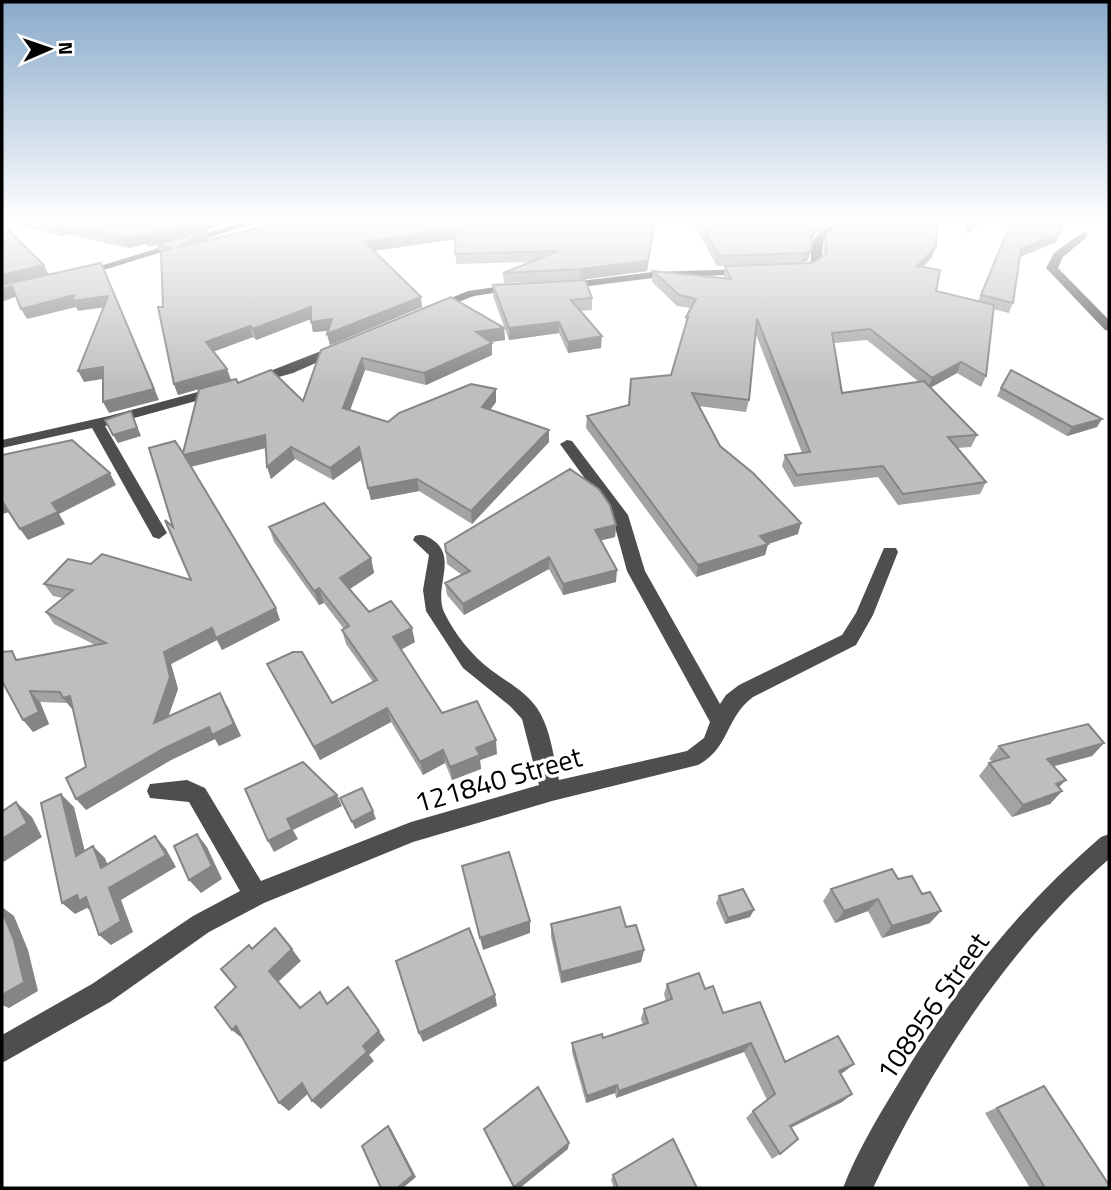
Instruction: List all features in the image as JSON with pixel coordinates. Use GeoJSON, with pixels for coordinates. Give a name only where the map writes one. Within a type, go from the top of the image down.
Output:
{"type":"FeatureCollection","features":[{"type":"Feature","properties":{"kind":"street"},"geometry":{"type":"LineString","coordinates":[[64,278],[74,276]]}},
{"type":"Feature","properties":{"kind":"street"},"geometry":{"type":"LineString","coordinates":[[553,286],[606,283],[656,276]]}},
{"type":"Feature","properties":{"kind":"street"},"geometry":{"type":"LineString","coordinates":[[1059,276],[1109,327]]}},
{"type":"Feature","properties":{"kind":"street"},"geometry":{"type":"LineString","coordinates":[[418,314],[472,293],[528,286]]}},
{"type":"Feature","properties":{"kind":"street"},"geometry":{"type":"LineString","coordinates":[[2,444],[96,424],[271,376],[347,344]]}},
{"type":"Feature","properties":{"kind":"street"},"geometry":{"type":"LineString","coordinates":[[96,424],[159,533]]}},
{"type":"Feature","properties":{"kind":"street"},"geometry":{"type":"LineString","coordinates":[[567,444],[620,515],[636,571],[720,722]]}},
{"type":"Feature","properties":{"kind":"street"},"geometry":{"type":"LineString","coordinates":[[421,540],[433,546],[439,559],[430,600],[436,613],[475,668],[522,705],[531,716],[552,791]]}},
{"type":"Feature","properties":{"kind":"street","name":"121840 Street"},"geometry":{"type":"LineString","coordinates":[[2,1050],[102,993],[201,925],[256,895],[411,832],[552,791],[691,759],[710,749],[718,738],[720,722],[733,701],[746,691],[849,640],[869,605],[890,552]]}},
{"type":"Feature","properties":{"kind":"street"},"geometry":{"type":"LineString","coordinates":[[158,791],[187,790],[197,795],[256,895]]}},
{"type":"Feature","properties":{"kind":"street","name":"108956 Street"},"geometry":{"type":"LineString","coordinates":[[858,1188],[881,1138],[975,990],[1054,894],[1109,845]]}},
{"type":"Feature","properties":{"kind":"building"},"geometry":{"type":"Polygon","coordinates":[[[45,276],[106,276],[154,389],[103,402],[103,367],[78,371],[108,296],[73,301],[74,295],[21,309],[12,286],[2,289],[2,285],[45,276]]]}},
{"type":"Feature","properties":{"kind":"building"},"geometry":{"type":"Polygon","coordinates":[[[162,276],[399,276],[421,297],[327,334],[332,319],[311,322],[311,307],[253,329],[250,326],[206,342],[227,369],[174,384],[158,307],[163,307],[162,276]]]}},
{"type":"Feature","properties":{"kind":"building"},"geometry":{"type":"Polygon","coordinates":[[[658,276],[731,279],[729,276],[939,276],[936,291],[994,305],[986,376],[961,362],[932,378],[870,329],[832,333],[842,393],[924,381],[977,435],[948,437],[986,482],[903,494],[883,466],[797,475],[785,455],[810,452],[757,319],[749,400],[692,393],[720,446],[753,473],[801,523],[760,536],[768,544],[698,565],[587,416],[629,405],[631,379],[671,375],[686,317],[696,299],[679,295],[658,276]]]}},
{"type":"Feature","properties":{"kind":"building"},"geometry":{"type":"Polygon","coordinates":[[[989,276],[1017,276],[1013,303],[981,295],[989,276]]]}},
{"type":"Feature","properties":{"kind":"building"},"geometry":{"type":"Polygon","coordinates":[[[585,280],[592,298],[571,300],[602,336],[568,342],[559,322],[509,328],[493,285],[585,280]]]}},
{"type":"Feature","properties":{"kind":"building"},"geometry":{"type":"Polygon","coordinates":[[[451,297],[504,328],[476,332],[492,343],[424,373],[362,358],[343,408],[388,422],[399,413],[471,384],[496,389],[482,407],[549,430],[471,511],[417,479],[368,488],[359,447],[330,468],[291,447],[267,467],[265,435],[184,455],[276,608],[216,638],[212,628],[164,652],[170,677],[154,723],[220,693],[234,724],[212,735],[209,727],[163,749],[76,799],[66,778],[86,767],[70,696],[63,698],[60,692],[30,691],[39,712],[23,720],[2,681],[2,652],[12,651],[16,660],[106,643],[46,612],[73,590],[44,584],[68,559],[91,564],[102,554],[191,580],[165,520],[173,527],[149,448],[175,441],[183,453],[199,389],[236,379],[238,383],[271,370],[303,401],[321,350],[451,297]]]}},
{"type":"Feature","properties":{"kind":"building"},"geometry":{"type":"Polygon","coordinates":[[[1011,370],[1102,419],[1072,427],[1001,388],[1011,370]]]}},
{"type":"Feature","properties":{"kind":"building"},"geometry":{"type":"Polygon","coordinates":[[[131,411],[137,428],[113,435],[105,420],[131,411]]]}},
{"type":"Feature","properties":{"kind":"building"},"geometry":{"type":"Polygon","coordinates":[[[72,440],[110,473],[52,503],[58,512],[20,529],[2,501],[2,455],[72,440]]]}},
{"type":"Feature","properties":{"kind":"building"},"geometry":{"type":"Polygon","coordinates":[[[570,469],[599,489],[610,505],[616,525],[595,530],[617,570],[563,584],[549,557],[463,604],[445,583],[470,571],[446,552],[445,544],[570,469]]]}},
{"type":"Feature","properties":{"kind":"building"},"geometry":{"type":"Polygon","coordinates":[[[324,503],[371,558],[340,578],[369,612],[391,601],[412,628],[393,637],[442,713],[477,701],[496,740],[476,748],[480,755],[450,767],[443,750],[420,762],[387,708],[314,747],[267,664],[293,652],[302,652],[332,703],[377,680],[342,630],[349,626],[319,588],[314,591],[269,527],[324,503]]]}},
{"type":"Feature","properties":{"kind":"building"},"geometry":{"type":"Polygon","coordinates":[[[1088,724],[1104,743],[1047,759],[1066,780],[1056,784],[1062,791],[1023,805],[989,763],[1009,757],[999,746],[1088,724]]]}},
{"type":"Feature","properties":{"kind":"building"},"geometry":{"type":"Polygon","coordinates":[[[303,762],[337,795],[287,819],[292,829],[268,841],[245,789],[303,762]]]}},
{"type":"Feature","properties":{"kind":"building"},"geometry":{"type":"Polygon","coordinates":[[[362,788],[373,811],[352,822],[340,798],[362,788]]]}},
{"type":"Feature","properties":{"kind":"building"},"geometry":{"type":"Polygon","coordinates":[[[61,794],[76,856],[93,846],[101,868],[155,836],[166,855],[109,888],[121,921],[99,935],[86,897],[79,901],[77,895],[62,903],[41,803],[61,794]]]}},
{"type":"Feature","properties":{"kind":"building"},"geometry":{"type":"Polygon","coordinates":[[[16,802],[27,823],[2,839],[2,809],[3,811],[16,802]]]}},
{"type":"Feature","properties":{"kind":"building"},"geometry":{"type":"Polygon","coordinates":[[[197,834],[212,866],[189,880],[174,846],[197,834]]]}},
{"type":"Feature","properties":{"kind":"building"},"geometry":{"type":"Polygon","coordinates":[[[509,852],[530,921],[480,938],[462,866],[509,852]]]}},
{"type":"Feature","properties":{"kind":"building"},"geometry":{"type":"Polygon","coordinates":[[[892,869],[898,879],[912,876],[922,894],[930,892],[941,911],[892,926],[878,899],[844,911],[831,889],[892,869]]]}},
{"type":"Feature","properties":{"kind":"building"},"geometry":{"type":"Polygon","coordinates":[[[743,889],[754,910],[728,918],[719,896],[743,889]]]}},
{"type":"Feature","properties":{"kind":"building"},"geometry":{"type":"Polygon","coordinates":[[[620,907],[626,927],[636,925],[644,950],[561,972],[551,924],[620,907]]]}},
{"type":"Feature","properties":{"kind":"building"},"geometry":{"type":"Polygon","coordinates":[[[2,911],[14,940],[24,982],[2,995],[2,911]]]}},
{"type":"Feature","properties":{"kind":"building"},"geometry":{"type":"Polygon","coordinates":[[[275,928],[292,949],[269,971],[300,1008],[320,992],[327,1004],[348,987],[379,1031],[363,1046],[367,1052],[312,1101],[302,1083],[279,1103],[236,1026],[232,1030],[215,1007],[236,987],[221,969],[249,945],[252,949],[275,928]]]}},
{"type":"Feature","properties":{"kind":"building"},"geometry":{"type":"Polygon","coordinates":[[[469,928],[495,995],[419,1033],[396,961],[469,928]]]}},
{"type":"Feature","properties":{"kind":"building"},"geometry":{"type":"Polygon","coordinates":[[[699,973],[705,989],[713,986],[723,1013],[760,1002],[785,1062],[838,1036],[854,1064],[839,1071],[852,1094],[790,1126],[798,1139],[780,1154],[753,1111],[775,1094],[751,1043],[619,1091],[617,1085],[587,1096],[572,1043],[602,1034],[603,1038],[648,1023],[644,1009],[672,999],[667,984],[699,973]]]}},
{"type":"Feature","properties":{"kind":"building"},"geometry":{"type":"Polygon","coordinates":[[[1044,1086],[1109,1188],[1045,1188],[997,1108],[1044,1086]]]}},
{"type":"Feature","properties":{"kind":"building"},"geometry":{"type":"Polygon","coordinates":[[[538,1087],[569,1143],[514,1187],[484,1129],[538,1087]]]}},
{"type":"Feature","properties":{"kind":"building"},"geometry":{"type":"Polygon","coordinates":[[[388,1126],[413,1175],[397,1188],[381,1188],[362,1146],[388,1126]]]}},
{"type":"Feature","properties":{"kind":"building"},"geometry":{"type":"Polygon","coordinates":[[[673,1139],[697,1188],[618,1188],[613,1175],[673,1139]]]}}]}
